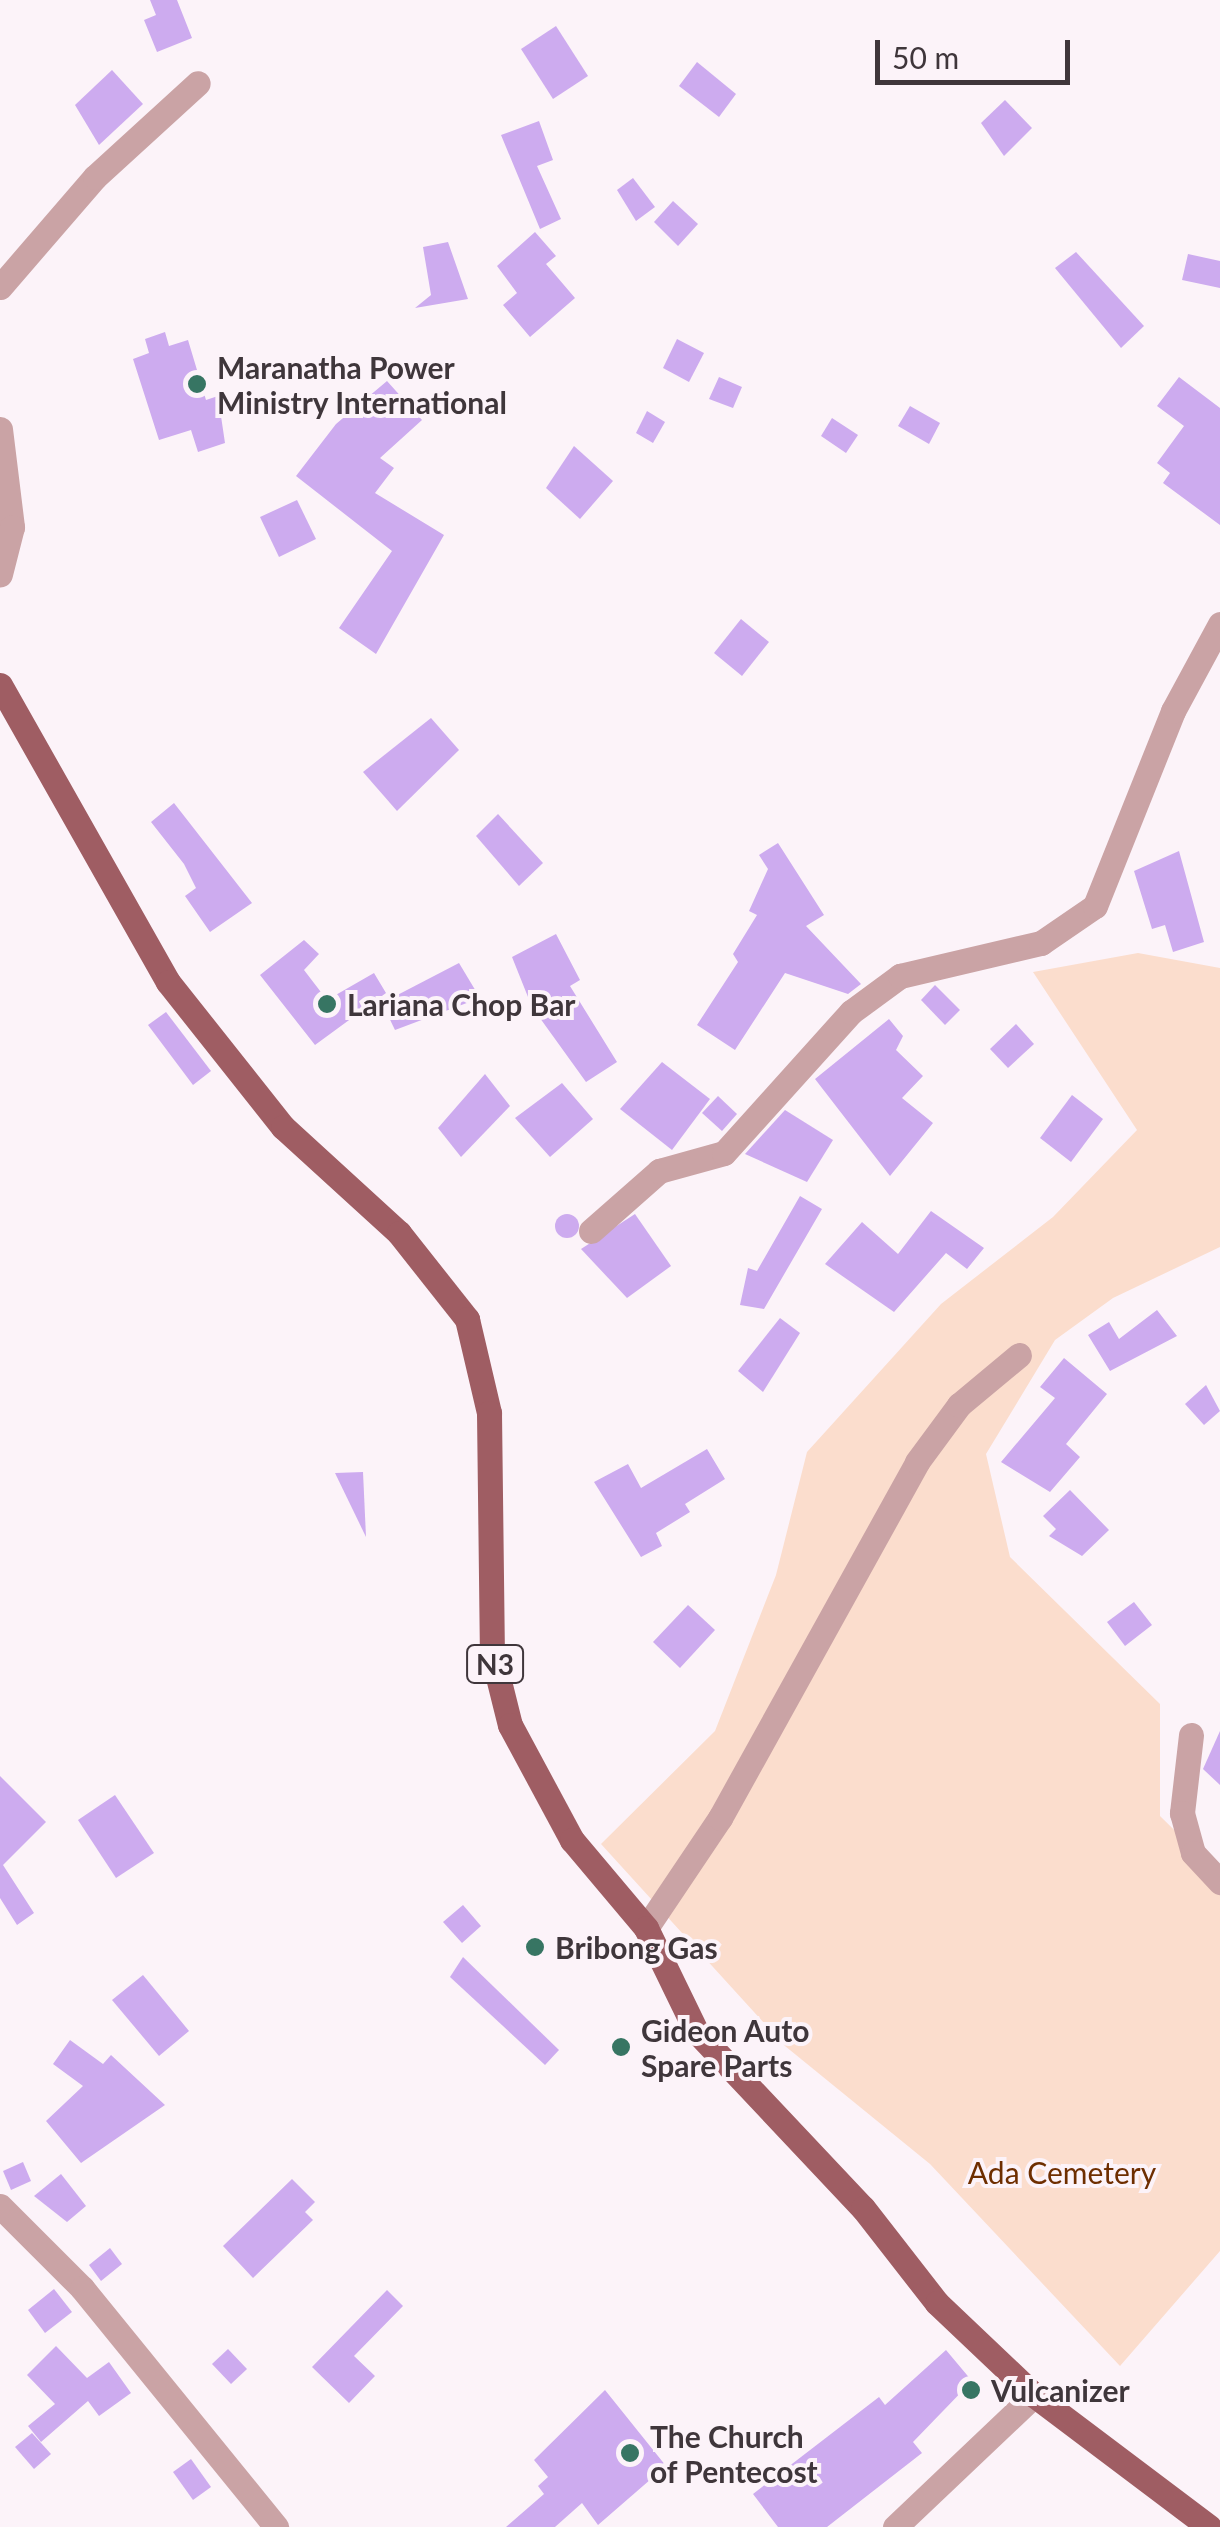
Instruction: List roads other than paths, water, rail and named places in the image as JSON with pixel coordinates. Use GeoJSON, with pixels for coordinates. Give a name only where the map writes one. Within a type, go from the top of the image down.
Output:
{"type":"FeatureCollection","features":[{"type":"Feature","properties":{"kind":"main road","name":"N3"},"geometry":{"type":"LineString","coordinates":[[0,685],[168,982],[283,1128],[399,1233],[467,1319],[489,1413],[492,1654],[510,1725],[572,1840],[646,1928],[696,2031],[863,2208],[936,2303],[1034,2395],[1209,2527]]}},
{"type":"Feature","properties":{"kind":"street"},"geometry":{"type":"LineString","coordinates":[[0,286],[95,177],[198,83]]}},
{"type":"Feature","properties":{"kind":"street"},"geometry":{"type":"LineString","coordinates":[[0,429],[12,527],[0,574]]}},
{"type":"Feature","properties":{"kind":"street"},"geometry":{"type":"LineString","coordinates":[[590,1231],[660,1172],[724,1154],[852,1012],[900,976],[1041,944],[1095,906],[1173,711],[1220,624]]}},
{"type":"Feature","properties":{"kind":"street"},"geometry":{"type":"LineString","coordinates":[[646,1928],[720,1818],[917,1462],[959,1405],[1019,1354]]}},
{"type":"Feature","properties":{"kind":"street"},"geometry":{"type":"LineString","coordinates":[[1191,1736],[1182,1814],[1193,1854],[1220,1882]]}},
{"type":"Feature","properties":{"kind":"street"},"geometry":{"type":"LineString","coordinates":[[0,2206],[82,2288],[276,2527]]}},
{"type":"Feature","properties":{"kind":"street"},"geometry":{"type":"LineString","coordinates":[[895,2527],[1034,2395]]}},
{"type":"Feature","properties":{"kind":"place","name":"Maranatha Power Ministry International"},"geometry":{"type":"Point","coordinates":[197,384]}},
{"type":"Feature","properties":{"kind":"place","name":"Lariana Chop Bar"},"geometry":{"type":"Point","coordinates":[327,1004]}},
{"type":"Feature","properties":{"kind":"place","name":"Bribong Gas"},"geometry":{"type":"Point","coordinates":[535,1947]}},
{"type":"Feature","properties":{"kind":"place","name":"Gideon Auto Spare Parts"},"geometry":{"type":"Point","coordinates":[621,2047]}},
{"type":"Feature","properties":{"kind":"place","name":"Vulcanizer"},"geometry":{"type":"Point","coordinates":[971,2390]}},
{"type":"Feature","properties":{"kind":"place","name":"The Church of Pentecost"},"geometry":{"type":"Point","coordinates":[630,2453]}},
{"type":"Feature","properties":{"kind":"park label","name":"Ada Cemetery"},"geometry":{"type":"Point","coordinates":[1062,2172]}}]}
